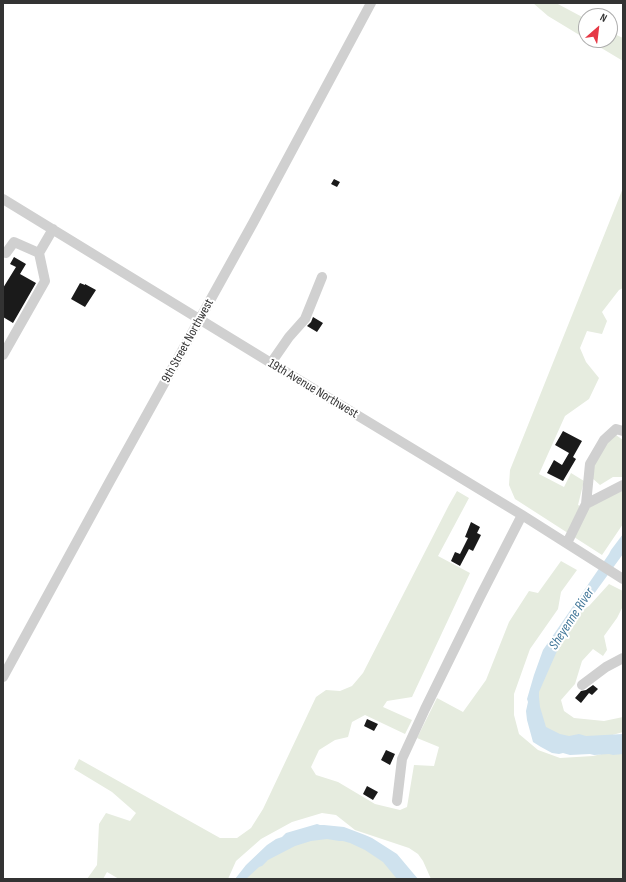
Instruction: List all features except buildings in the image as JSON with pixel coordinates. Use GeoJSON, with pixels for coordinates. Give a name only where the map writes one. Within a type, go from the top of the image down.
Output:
{"type":"FeatureCollection","features":[{"type":"Feature","properties":{"kind":"street","name":"9th Street Northwest"},"geometry":{"type":"LineString","coordinates":[[3,677],[261,209],[371,3]]}},
{"type":"Feature","properties":{"kind":"street","name":"19th Avenue Northwest"},"geometry":{"type":"LineString","coordinates":[[3,199],[522,515],[623,579]]}},
{"type":"Feature","properties":{"kind":"street"},"geometry":{"type":"LineString","coordinates":[[3,355],[45,281],[39,253],[53,229]]}},
{"type":"Feature","properties":{"kind":"street"},"geometry":{"type":"LineString","coordinates":[[6,253],[14,242],[39,253]]}},
{"type":"Feature","properties":{"kind":"street"},"geometry":{"type":"LineString","coordinates":[[271,363],[289,337],[305,319],[322,276]]}},
{"type":"Feature","properties":{"kind":"street"},"geometry":{"type":"LineString","coordinates":[[567,543],[586,504],[590,464],[604,440],[616,429],[623,431]]}},
{"type":"Feature","properties":{"kind":"street"},"geometry":{"type":"LineString","coordinates":[[586,504],[623,485]]}},
{"type":"Feature","properties":{"kind":"street"},"geometry":{"type":"LineString","coordinates":[[397,801],[402,759],[480,597],[522,515]]}},
{"type":"Feature","properties":{"kind":"street"},"geometry":{"type":"LineString","coordinates":[[582,685],[606,667],[623,658]]}},
{"type":"Feature","properties":{"kind":"shaded area"},"geometry":{"type":"Polygon","coordinates":[[[533,3],[556,3],[578,15],[578,34],[548,16],[533,3]]]}},
{"type":"Feature","properties":{"kind":"shaded area"},"geometry":{"type":"Polygon","coordinates":[[[618,36],[623,38],[623,61],[601,48],[618,48],[618,36]]]}},
{"type":"Feature","properties":{"kind":"shaded area"},"geometry":{"type":"Polygon","coordinates":[[[623,188],[623,288],[619,290],[602,312],[607,321],[602,334],[587,331],[580,348],[586,362],[599,378],[589,399],[565,416],[539,474],[564,487],[571,473],[584,481],[578,505],[587,509],[623,488],[623,524],[602,555],[515,499],[509,485],[510,470],[623,188]]]}},
{"type":"Feature","properties":{"kind":"shaded area"},"geometry":{"type":"Polygon","coordinates":[[[616,435],[623,440],[623,477],[613,477],[600,485],[592,478],[593,463],[604,445],[616,435]]]}},
{"type":"Feature","properties":{"kind":"shaded area"},"geometry":{"type":"Polygon","coordinates":[[[457,491],[469,498],[438,556],[470,573],[412,697],[387,701],[383,707],[412,720],[405,734],[365,715],[352,722],[348,737],[335,740],[319,750],[311,767],[316,775],[338,782],[375,804],[400,810],[407,807],[414,765],[434,766],[439,747],[417,738],[437,698],[463,712],[486,680],[509,622],[529,591],[538,593],[561,561],[577,570],[561,592],[558,609],[530,649],[514,694],[514,715],[519,734],[538,750],[560,758],[593,756],[623,749],[623,879],[431,879],[423,861],[418,854],[409,848],[355,830],[336,815],[322,813],[292,822],[261,839],[236,861],[228,879],[119,879],[107,872],[103,879],[87,879],[97,865],[99,824],[106,813],[130,821],[136,813],[112,792],[74,769],[79,759],[220,838],[237,838],[251,828],[263,809],[316,697],[326,690],[340,691],[352,686],[363,673],[457,491]]]}},
{"type":"Feature","properties":{"kind":"shaded area"},"geometry":{"type":"Polygon","coordinates":[[[609,584],[623,591],[623,606],[617,618],[604,636],[607,650],[603,656],[593,649],[582,661],[575,684],[561,700],[564,711],[574,718],[604,721],[623,717],[623,732],[581,744],[557,741],[534,721],[537,678],[569,618],[589,606],[609,584]]]}},
{"type":"Feature","properties":{"kind":"shaded area"},"geometry":{"type":"Polygon","coordinates":[[[342,832],[411,879],[241,879],[277,849],[342,832]]]}},
{"type":"Feature","properties":{"kind":"water","name":"Sheyenne River"},"geometry":{"type":"Polygon","coordinates":[[[623,534],[623,554],[564,635],[539,692],[539,697],[540,707],[546,727],[560,734],[569,736],[579,734],[586,736],[623,734],[623,754],[570,755],[563,753],[552,753],[533,742],[527,720],[527,699],[534,675],[543,650],[623,534]]]}},
{"type":"Feature","properties":{"kind":"water"},"geometry":{"type":"Polygon","coordinates":[[[317,824],[344,827],[372,838],[397,854],[418,879],[397,879],[383,862],[365,850],[350,843],[327,839],[311,841],[295,846],[268,860],[246,879],[235,879],[246,865],[267,845],[282,837],[286,833],[317,824]]]}}]}
